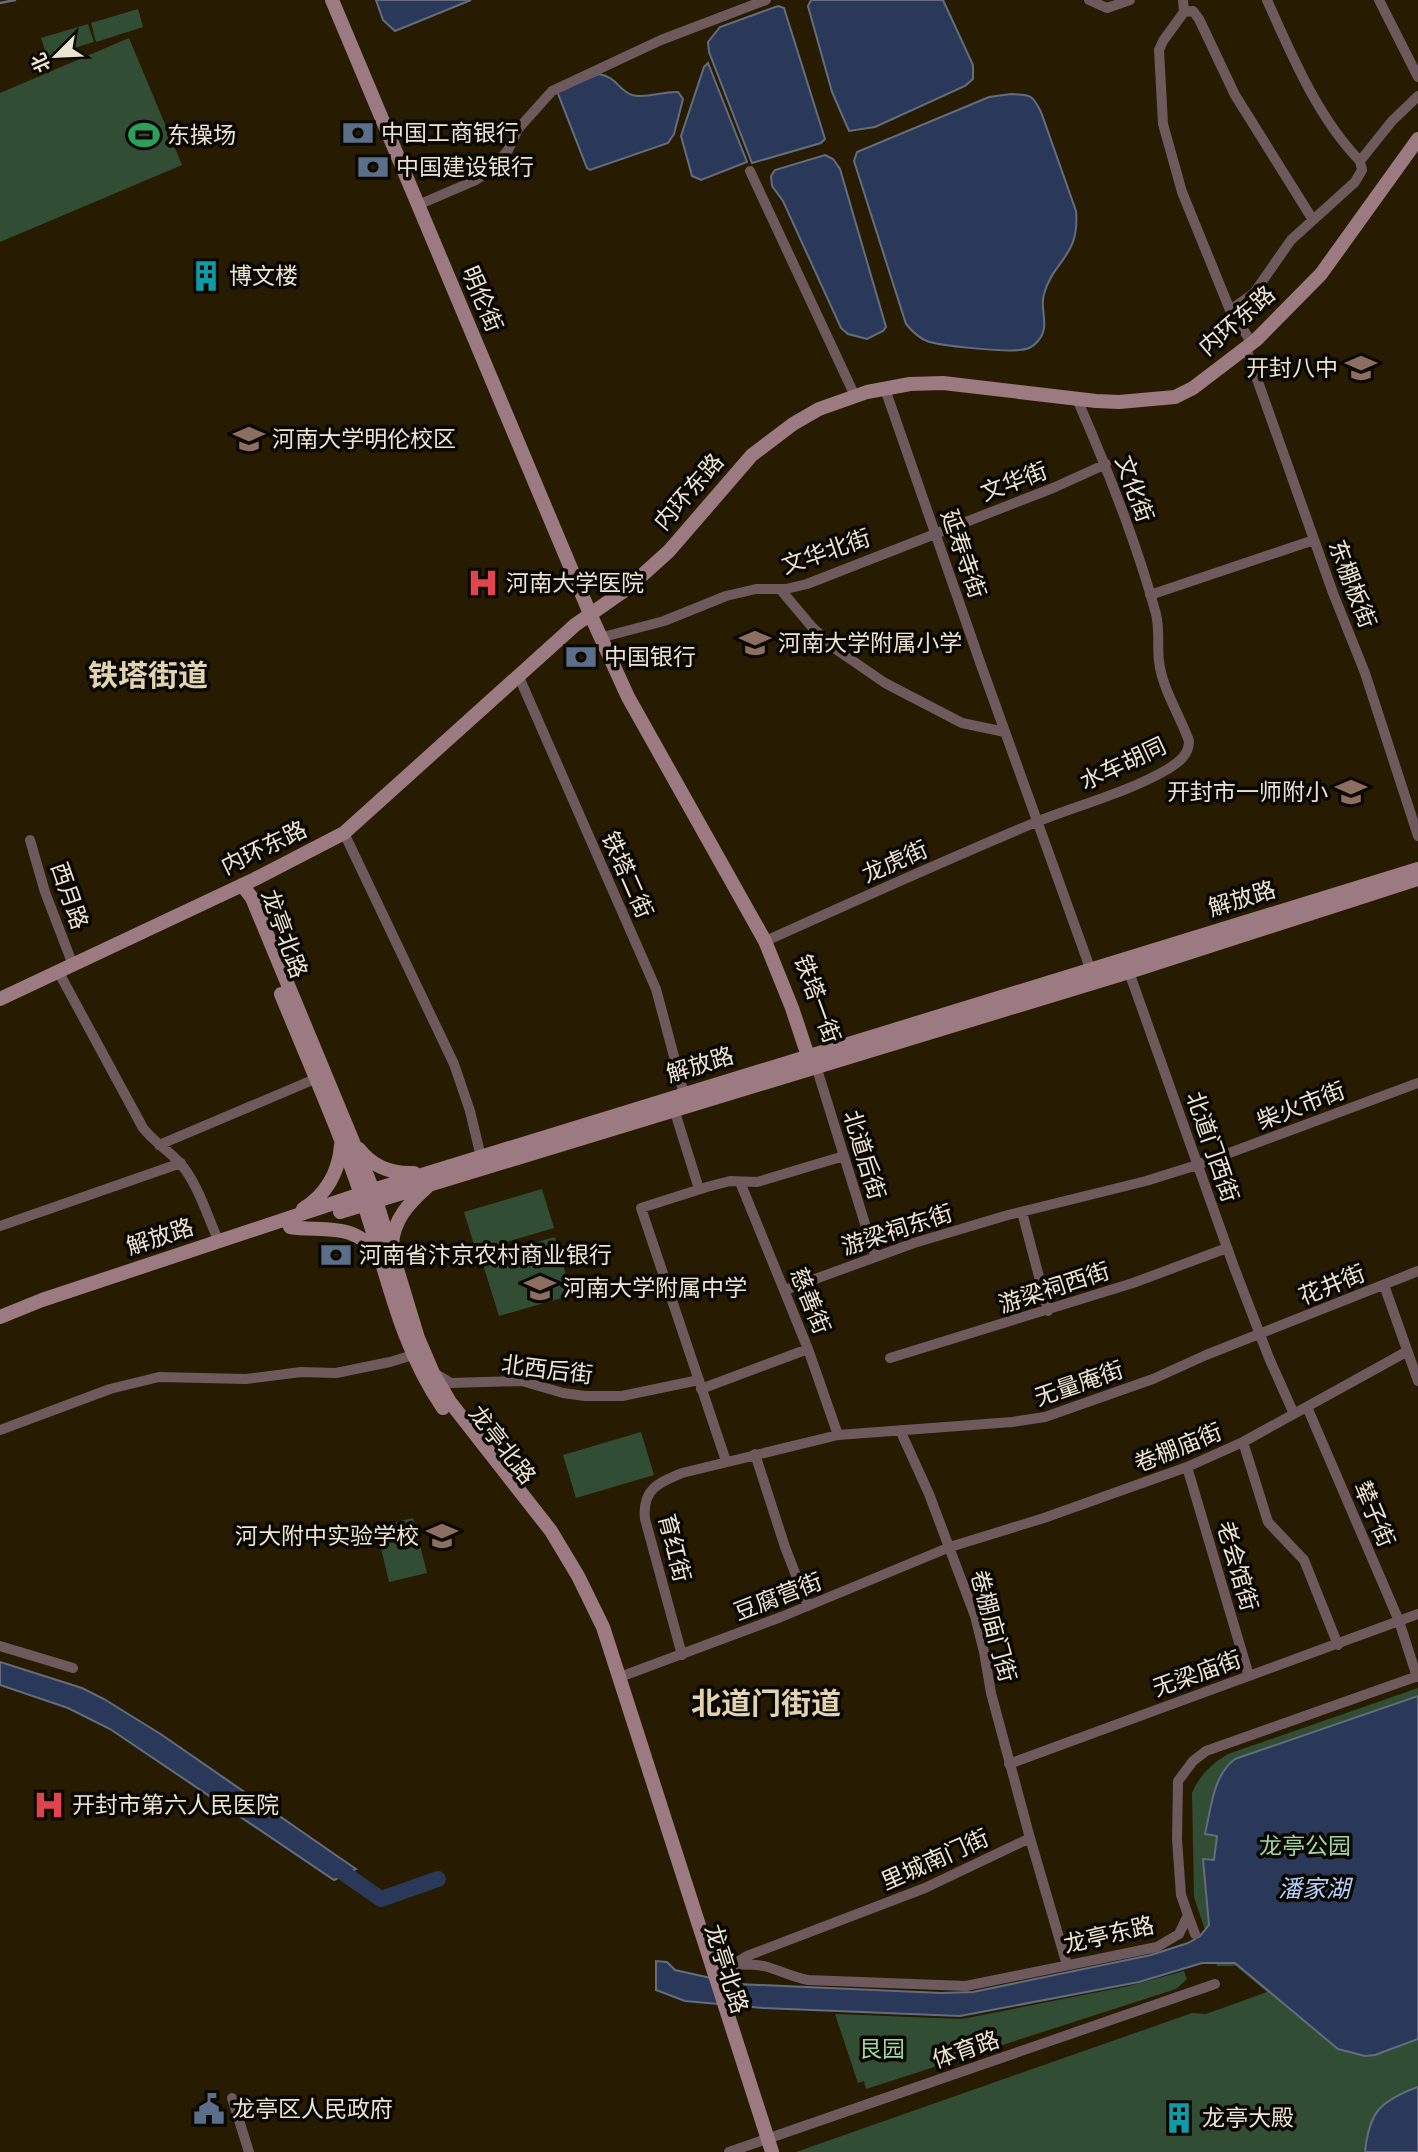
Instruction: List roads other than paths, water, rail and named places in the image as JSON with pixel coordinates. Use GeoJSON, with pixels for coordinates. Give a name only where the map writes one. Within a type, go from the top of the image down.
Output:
{"type":"FeatureCollection","features":[{"type":"Feature","properties":{"kind":"main road","name":"明伦街"},"geometry":{"type":"LineString","coordinates":[[332,0],[594,614]]}},
{"type":"Feature","properties":{"kind":"main road","name":"明伦街"},"geometry":{"type":"LineString","coordinates":[[340,0],[594,614]]}},
{"type":"Feature","properties":{"kind":"main road","name":"内环东路"},"geometry":{"type":"LineString","coordinates":[[0,999],[242,885],[344,832],[575,625],[628,588],[677,542],[752,455],[813,412],[885,388],[943,383],[1119,402],[1175,397],[1193,388],[1249,345],[1321,274],[1418,139]]}},
{"type":"Feature","properties":{"kind":"main road","name":"铁塔一街"},"geometry":{"type":"LineString","coordinates":[[594,614],[634,695],[770,939],[797,1006],[812,1059]]}},
{"type":"Feature","properties":{"kind":"main road","name":"铁塔一街"},"geometry":{"type":"LineString","coordinates":[[594,614],[628,696],[765,941],[812,1059]]}},
{"type":"Feature","properties":{"kind":"main road","name":"解放路"},"geometry":{"type":"LineString","coordinates":[[0,1325],[45,1307],[369,1197],[674,1109],[812,1059],[1090,968],[1418,869]]}},
{"type":"Feature","properties":{"kind":"main road","name":"解放路"},"geometry":{"type":"LineString","coordinates":[[430,1178],[481,1157],[684,1094],[1129,972],[1418,879]]}},
{"type":"Feature","properties":{"kind":"main road","name":"龙亭北路"},"geometry":{"type":"LineString","coordinates":[[242,885],[244,902],[315,1079],[346,1141]]}},
{"type":"Feature","properties":{"kind":"main road","name":"龙亭北路"},"geometry":{"type":"LineString","coordinates":[[242,885],[252,898],[369,1197],[413,1354],[442,1406],[502,1480],[543,1536],[570,1580],[586,1614],[710,1971]]}},
{"type":"Feature","properties":{"kind":"main road"},"geometry":{"type":"LineString","coordinates":[[346,1141],[384,1169],[430,1178],[399,1218],[392,1242],[389,1268],[372,1248],[351,1233],[337,1228],[306,1230],[289,1223],[326,1188],[346,1141]]}},
{"type":"Feature","properties":{"kind":"main road","name":"解放路"},"geometry":{"type":"LineString","coordinates":[[0,1317],[43,1300],[219,1242],[289,1223]]}},
{"type":"Feature","properties":{"kind":"main road","name":"龙亭北路"},"geometry":{"type":"LineString","coordinates":[[389,1268],[433,1373],[450,1402],[534,1509],[564,1553],[595,1609],[620,1677],[721,2012],[765,2146]]}},
{"type":"Feature","properties":{"kind":"street"},"geometry":{"type":"LineString","coordinates":[[425,202],[476,180],[494,167],[508,150],[518,129],[552,91],[661,40],[766,0]]}},
{"type":"Feature","properties":{"kind":"street"},"geometry":{"type":"LineString","coordinates":[[1089,0],[1107,8],[1130,0]]}},
{"type":"Feature","properties":{"kind":"street"},"geometry":{"type":"LineString","coordinates":[[1183,0],[1184,12],[1193,11],[1199,19],[1234,96],[1299,202],[1313,220]]}},
{"type":"Feature","properties":{"kind":"street"},"geometry":{"type":"LineString","coordinates":[[1230,310],[1261,286],[1283,249],[1355,182],[1362,170],[1360,161],[1341,142],[1288,47],[1267,0]]}},
{"type":"Feature","properties":{"kind":"street"},"geometry":{"type":"LineString","coordinates":[[1379,0],[1418,77]]}},
{"type":"Feature","properties":{"kind":"street","name":"东棚板街"},"geometry":{"type":"LineString","coordinates":[[1184,12],[1159,50],[1163,124],[1182,192],[1230,310],[1249,345],[1314,540],[1365,673],[1418,836]]}},
{"type":"Feature","properties":{"kind":"street"},"geometry":{"type":"LineString","coordinates":[[1360,161],[1392,121],[1418,96]]}},
{"type":"Feature","properties":{"kind":"street"},"geometry":{"type":"LineString","coordinates":[[750,171],[855,396]]}},
{"type":"Feature","properties":{"kind":"street","name":"延寿寺街"},"geometry":{"type":"LineString","coordinates":[[885,388],[1090,968]]}},
{"type":"Feature","properties":{"kind":"street","name":"文化街"},"geometry":{"type":"LineString","coordinates":[[1077,399],[1106,464],[1150,594]]}},
{"type":"Feature","properties":{"kind":"street","name":"文华街"},"geometry":{"type":"LineString","coordinates":[[936,533],[1053,488],[1106,464]]}},
{"type":"Feature","properties":{"kind":"street","name":"文华北街"},"geometry":{"type":"LineString","coordinates":[[607,636],[664,621],[726,596],[756,589],[780,589],[807,584],[936,533]]}},
{"type":"Feature","properties":{"kind":"street"},"geometry":{"type":"LineString","coordinates":[[1150,594],[1314,540]]}},
{"type":"Feature","properties":{"kind":"street"},"geometry":{"type":"LineString","coordinates":[[780,589],[812,627],[837,650],[884,683],[962,723],[1005,732]]}},
{"type":"Feature","properties":{"kind":"street","name":"水车胡同"},"geometry":{"type":"LineString","coordinates":[[1037,822],[1168,769],[1189,750],[1185,729],[1166,688],[1159,662],[1159,627],[1150,594]]}},
{"type":"Feature","properties":{"kind":"street","name":"铁塔二街"},"geometry":{"type":"LineString","coordinates":[[519,677],[656,989],[684,1094]]}},
{"type":"Feature","properties":{"kind":"street","name":"龙虎街"},"geometry":{"type":"LineString","coordinates":[[770,939],[1037,822]]}},
{"type":"Feature","properties":{"kind":"street"},"geometry":{"type":"LineString","coordinates":[[344,832],[454,1064],[470,1111],[481,1157]]}},
{"type":"Feature","properties":{"kind":"street","name":"西月路"},"geometry":{"type":"LineString","coordinates":[[30,840],[45,892],[73,965]]}},
{"type":"Feature","properties":{"kind":"street"},"geometry":{"type":"LineString","coordinates":[[58,971],[144,1128],[181,1163],[197,1191],[219,1242]]}},
{"type":"Feature","properties":{"kind":"street","name":"北道门西街"},"geometry":{"type":"LineString","coordinates":[[1129,972],[1227,1248],[1294,1414]]}},
{"type":"Feature","properties":{"kind":"street","name":"北道后街"},"geometry":{"type":"LineString","coordinates":[[812,1059],[875,1256]]}},
{"type":"Feature","properties":{"kind":"street"},"geometry":{"type":"LineString","coordinates":[[159,1145],[315,1079]]}},
{"type":"Feature","properties":{"kind":"street","name":"柴火市街"},"geometry":{"type":"LineString","coordinates":[[1197,1165],[1418,1083]]}},
{"type":"Feature","properties":{"kind":"street"},"geometry":{"type":"LineString","coordinates":[[674,1109],[699,1189]]}},
{"type":"Feature","properties":{"kind":"street"},"geometry":{"type":"LineString","coordinates":[[726,1461],[641,1208],[699,1189],[723,1183],[757,1182],[844,1156]]}},
{"type":"Feature","properties":{"kind":"street"},"geometry":{"type":"LineString","coordinates":[[0,1226],[181,1163]]}},
{"type":"Feature","properties":{"kind":"street","name":"游梁祠东街"},"geometry":{"type":"LineString","coordinates":[[785,1290],[875,1256],[1022,1212],[1146,1181],[1197,1165]]}},
{"type":"Feature","properties":{"kind":"street","name":"慈善街"},"geometry":{"type":"LineString","coordinates":[[740,1182],[808,1349],[838,1435]]}},
{"type":"Feature","properties":{"kind":"street"},"geometry":{"type":"LineString","coordinates":[[1022,1212],[1048,1311]]}},
{"type":"Feature","properties":{"kind":"street","name":"游梁祠西街"},"geometry":{"type":"LineString","coordinates":[[890,1358],[1048,1311],[1227,1248]]}},
{"type":"Feature","properties":{"kind":"street","name":"花井街"},"geometry":{"type":"LineString","coordinates":[[1260,1335],[1418,1271]]}},
{"type":"Feature","properties":{"kind":"street"},"geometry":{"type":"LineString","coordinates":[[1384,1285],[1418,1381]]}},
{"type":"Feature","properties":{"kind":"street","name":"无量庵街"},"geometry":{"type":"LineString","coordinates":[[900,1430],[1045,1418],[1153,1379],[1260,1335]]}},
{"type":"Feature","properties":{"kind":"street"},"geometry":{"type":"LineString","coordinates":[[700,1385],[808,1349]]}},
{"type":"Feature","properties":{"kind":"street","name":"卷棚庙街"},"geometry":{"type":"LineString","coordinates":[[950,1547],[1044,1518],[1187,1467],[1242,1443],[1406,1352]]}},
{"type":"Feature","properties":{"kind":"street"},"geometry":{"type":"LineString","coordinates":[[0,1430],[110,1389],[159,1377],[246,1379],[301,1372],[336,1373],[390,1362],[413,1354]]}},
{"type":"Feature","properties":{"kind":"street","name":"北西后街"},"geometry":{"type":"LineString","coordinates":[[433,1373],[451,1383],[522,1381],[563,1393],[586,1396],[622,1396],[700,1385]]}},
{"type":"Feature","properties":{"kind":"street","name":"辇子街"},"geometry":{"type":"LineString","coordinates":[[1307,1406],[1399,1621],[1417,1677]]}},
{"type":"Feature","properties":{"kind":"street","name":"育红街"},"geometry":{"type":"LineString","coordinates":[[682,1655],[645,1519],[644,1505],[650,1492],[660,1482],[682,1473],[726,1461],[838,1435],[900,1430]]}},
{"type":"Feature","properties":{"kind":"street","name":"卷棚庙门街"},"geometry":{"type":"LineString","coordinates":[[900,1430],[965,1585],[978,1628],[1009,1765],[1030,1838]]}},
{"type":"Feature","properties":{"kind":"street"},"geometry":{"type":"LineString","coordinates":[[1242,1443],[1268,1522],[1304,1560],[1338,1645]]}},
{"type":"Feature","properties":{"kind":"street"},"geometry":{"type":"LineString","coordinates":[[755,1454],[785,1547],[808,1606]]}},
{"type":"Feature","properties":{"kind":"street","name":"老会馆街"},"geometry":{"type":"LineString","coordinates":[[1187,1467],[1249,1676]]}},
{"type":"Feature","properties":{"kind":"street","name":"豆腐营街"},"geometry":{"type":"LineString","coordinates":[[620,1677],[808,1606],[950,1547]]}},
{"type":"Feature","properties":{"kind":"street","name":"无梁庙街"},"geometry":{"type":"LineString","coordinates":[[1009,1765],[1418,1614]]}},
{"type":"Feature","properties":{"kind":"street"},"geometry":{"type":"LineString","coordinates":[[0,1646],[73,1668]]}},
{"type":"Feature","properties":{"kind":"street","name":"龙亭东路"},"geometry":{"type":"LineString","coordinates":[[710,1971],[733,1965],[768,1967],[795,1978],[808,1980],[952,1987],[1157,1947],[1179,1934],[1188,1915],[1181,1895],[1177,1839],[1178,1782],[1193,1761],[1206,1751],[1417,1677]]}},
{"type":"Feature","properties":{"kind":"street"},"geometry":{"type":"LineString","coordinates":[[1030,1838],[1067,1965]]}},
{"type":"Feature","properties":{"kind":"street","name":"里城南门街"},"geometry":{"type":"LineString","coordinates":[[733,1965],[747,1956],[925,1888],[1030,1838]]}},
{"type":"Feature","properties":{"kind":"street"},"geometry":{"type":"LineString","coordinates":[[1188,1915],[1195,1934]]}},
{"type":"Feature","properties":{"kind":"street","name":"体育路"},"geometry":{"type":"LineString","coordinates":[[729,2152],[765,2146],[1215,1984]]}},
{"type":"Feature","properties":{"kind":"street"},"geometry":{"type":"LineString","coordinates":[[233,2098],[249,2152]]}},
{"type":"Feature","properties":{"kind":"water"},"geometry":{"type":"Polygon","coordinates":[[[376,0],[471,0],[395,31],[383,20],[376,0]]]}},
{"type":"Feature","properties":{"kind":"water"},"geometry":{"type":"Polygon","coordinates":[[[811,0],[943,0],[973,65],[973,79],[965,86],[875,127],[849,131],[832,92],[808,6],[811,0]]]}},
{"type":"Feature","properties":{"kind":"water"},"geometry":{"type":"Polygon","coordinates":[[[778,6],[784,8],[825,139],[821,143],[752,163],[709,52],[708,42],[720,27],[778,6]]]}},
{"type":"Feature","properties":{"kind":"water"},"geometry":{"type":"Polygon","coordinates":[[[708,63],[747,162],[701,180],[692,176],[681,136],[704,67],[708,63]]]}},
{"type":"Feature","properties":{"kind":"water"},"geometry":{"type":"Polygon","coordinates":[[[599,74],[610,78],[632,95],[678,92],[683,99],[674,134],[668,143],[590,170],[587,168],[557,91],[599,74]]]}},
{"type":"Feature","properties":{"kind":"water"},"geometry":{"type":"Polygon","coordinates":[[[1011,94],[1030,97],[1038,106],[1076,211],[1074,238],[1048,282],[1044,294],[1044,330],[1036,343],[1022,350],[958,347],[927,341],[906,324],[854,161],[857,152],[989,97],[1011,94]]]}},
{"type":"Feature","properties":{"kind":"water"},"geometry":{"type":"Polygon","coordinates":[[[825,155],[833,159],[840,169],[886,327],[867,339],[848,334],[841,328],[783,201],[772,186],[771,176],[775,170],[825,155]]]}},
{"type":"Feature","properties":{"kind":"water"},"geometry":{"type":"Polygon","coordinates":[[[0,1662],[82,1688],[104,1699],[162,1735],[356,1869],[334,1880],[110,1729],[68,1708],[0,1685],[0,1662]]]}},
{"type":"Feature","properties":{"kind":"water","name":"潘家湖"},"geometry":{"type":"Polygon","coordinates":[[[1418,1696],[1418,2039],[1375,2055],[1365,2056],[1338,2049],[1235,1963],[1202,1963],[1139,1982],[960,2016],[763,2008],[685,2001],[656,1990],[656,1961],[667,1962],[675,1970],[738,1984],[973,1992],[1151,1955],[1188,1943],[1200,1936],[1209,1925],[1203,1859],[1214,1860],[1217,1836],[1205,1834],[1217,1783],[1228,1766],[1235,1759],[1418,1696]]]}},
{"type":"Feature","properties":{"kind":"water"},"geometry":{"type":"Polygon","coordinates":[[[1418,2087],[1418,2152],[1365,2152],[1370,2127],[1379,2110],[1394,2097],[1418,2087]]]}},
{"type":"Feature","properties":{"kind":"waterway"},"geometry":{"type":"LineString","coordinates":[[0,3],[15,0]]}},
{"type":"Feature","properties":{"kind":"waterway"},"geometry":{"type":"LineString","coordinates":[[329,1863],[381,1899],[438,1879]]}},
{"type":"Feature","properties":{"kind":"place","name":"中国工商银行"},"geometry":{"type":"Point","coordinates":[358,133]}},
{"type":"Feature","properties":{"kind":"place","name":"东操场"},"geometry":{"type":"Point","coordinates":[144,135]}},
{"type":"Feature","properties":{"kind":"place","name":"中国建设银行"},"geometry":{"type":"Point","coordinates":[373,167]}},
{"type":"Feature","properties":{"kind":"place","name":"博文楼"},"geometry":{"type":"Point","coordinates":[206,276]}},
{"type":"Feature","properties":{"kind":"place","name":"开封八中"},"geometry":{"type":"Point","coordinates":[1361,368]}},
{"type":"Feature","properties":{"kind":"place","name":"河南大学明伦校区"},"geometry":{"type":"Point","coordinates":[249,439]}},
{"type":"Feature","properties":{"kind":"place","name":"河南大学医院"},"geometry":{"type":"Point","coordinates":[483,583]}},
{"type":"Feature","properties":{"kind":"place","name":"河南大学附属小学"},"geometry":{"type":"Point","coordinates":[755,643]}},
{"type":"Feature","properties":{"kind":"place","name":"中国银行"},"geometry":{"type":"Point","coordinates":[581,657]}},
{"type":"Feature","properties":{"kind":"place","name":"开封市一师附小"},"geometry":{"type":"Point","coordinates":[1351,792]}},
{"type":"Feature","properties":{"kind":"place","name":"河南省汴京农村商业银行"},"geometry":{"type":"Point","coordinates":[336,1255]}},
{"type":"Feature","properties":{"kind":"place","name":"河南大学附属中学"},"geometry":{"type":"Point","coordinates":[540,1288]}},
{"type":"Feature","properties":{"kind":"place","name":"河大附中实验学校"},"geometry":{"type":"Point","coordinates":[442,1536]}},
{"type":"Feature","properties":{"kind":"place","name":"开封市第六人民医院"},"geometry":{"type":"Point","coordinates":[49,1805]}},
{"type":"Feature","properties":{"kind":"place","name":"龙亭区人民政府"},"geometry":{"type":"Point","coordinates":[209,2109]}},
{"type":"Feature","properties":{"kind":"place","name":"龙亭大殿"},"geometry":{"type":"Point","coordinates":[1179,2118]}},
{"type":"Feature","properties":{"kind":"district","name":"铁塔街道"},"geometry":{"type":"Point","coordinates":[148,675]}},
{"type":"Feature","properties":{"kind":"district","name":"北道门街道"},"geometry":{"type":"Point","coordinates":[766,1703]}},
{"type":"Feature","properties":{"kind":"park label","name":"龙亭公园"},"geometry":{"type":"Point","coordinates":[1305,1846]}},
{"type":"Feature","properties":{"kind":"park label","name":"艮园"},"geometry":{"type":"Point","coordinates":[882,2049]}}]}
